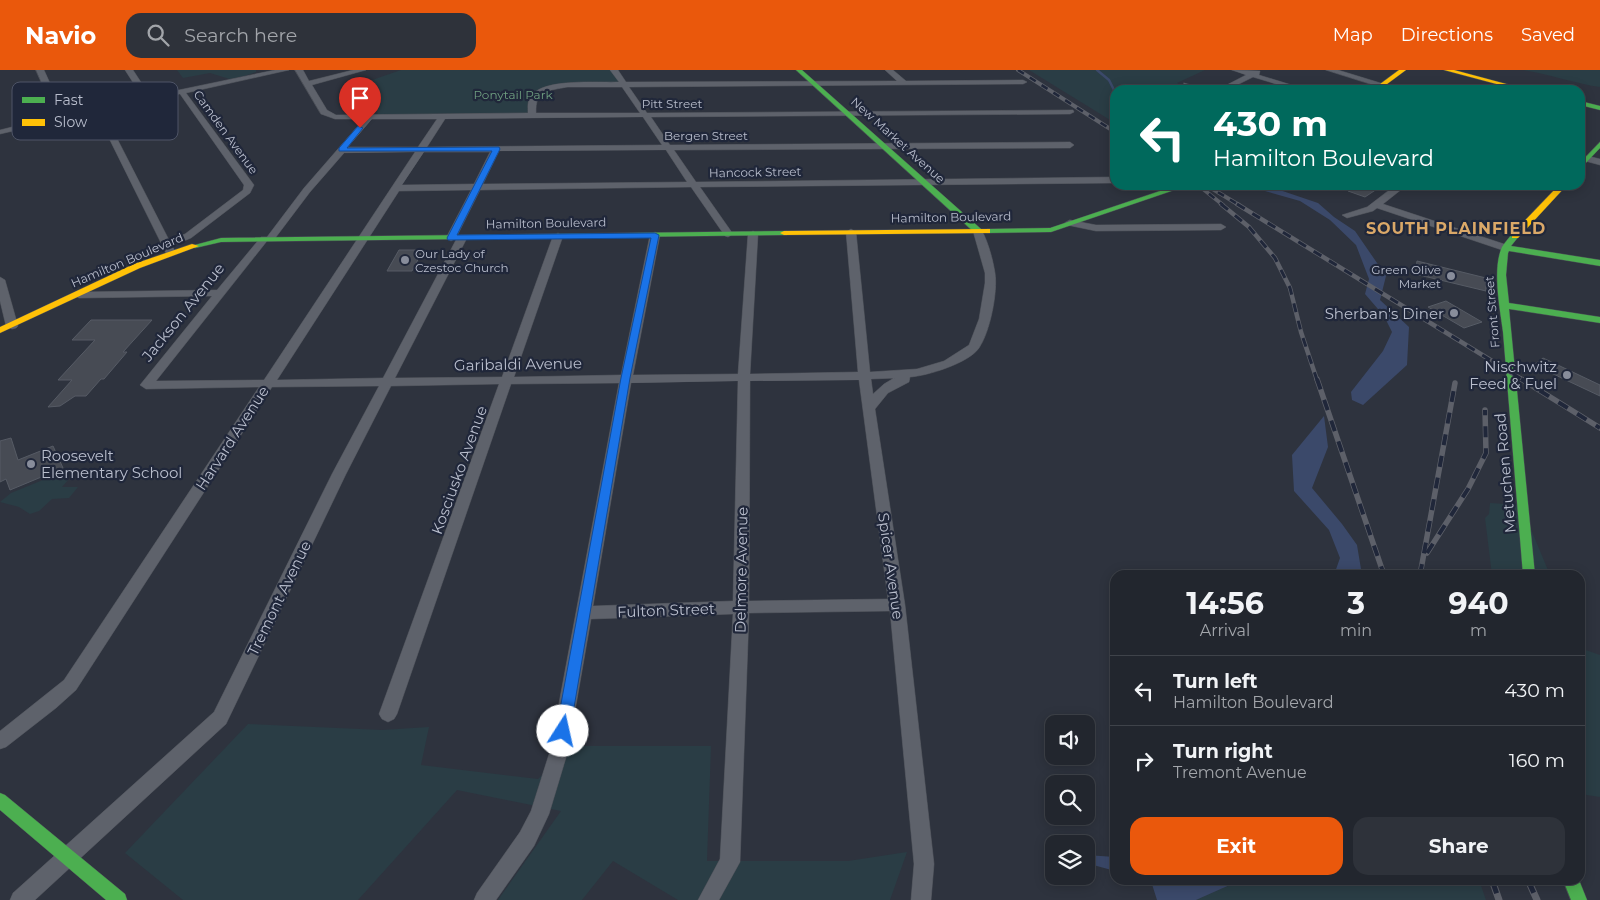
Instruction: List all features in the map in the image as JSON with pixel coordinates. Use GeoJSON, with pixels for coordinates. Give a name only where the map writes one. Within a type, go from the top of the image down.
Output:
{"type":"FeatureCollection","features":[{"type":"Feature","properties":{"kind":"main road","name":"New Market Avenue"},"geometry":{"type":"LineString","coordinates":[[800,70],[978,231]]}},
{"type":"Feature","properties":{"kind":"main road"},"geometry":{"type":"LineString","coordinates":[[1382,85],[1403,70]]}},
{"type":"Feature","properties":{"kind":"main road"},"geometry":{"type":"LineString","coordinates":[[1448,70],[1504,85]]}},
{"type":"Feature","properties":{"kind":"main road"},"geometry":{"type":"LineString","coordinates":[[1585,104],[1600,108]]}},
{"type":"Feature","properties":{"kind":"main road"},"geometry":{"type":"LineString","coordinates":[[1585,162],[1600,144]]}},
{"type":"Feature","properties":{"kind":"main road","name":"Hamilton Boulevard"},"geometry":{"type":"LineString","coordinates":[[0,330],[79,295],[168,249],[207,243],[267,239],[1051,230],[1170,190]]}},
{"type":"Feature","properties":{"kind":"main road","name":"Front Street"},"geometry":{"type":"LineString","coordinates":[[1511,369],[1508,332],[1503,305],[1502,273],[1506,248],[1511,238],[1558,190]]}},
{"type":"Feature","properties":{"kind":"main road"},"geometry":{"type":"LineString","coordinates":[[188,236],[190,239],[207,243]]}},
{"type":"Feature","properties":{"kind":"main road"},"geometry":{"type":"LineString","coordinates":[[1506,248],[1600,264]]}},
{"type":"Feature","properties":{"kind":"main road"},"geometry":{"type":"LineString","coordinates":[[1503,305],[1600,320]]}},
{"type":"Feature","properties":{"kind":"main road","name":"Metuchen Road"},"geometry":{"type":"LineString","coordinates":[[1511,369],[1529,570]]}},
{"type":"Feature","properties":{"kind":"main road"},"geometry":{"type":"LineString","coordinates":[[0,800],[69,856],[119,900]]}},
{"type":"Feature","properties":{"kind":"main road"},"geometry":{"type":"LineString","coordinates":[[1573,885],[1580,900]]}},
{"type":"Feature","properties":{"kind":"street"},"geometry":{"type":"LineString","coordinates":[[40,70],[45,82]]}},
{"type":"Feature","properties":{"kind":"street"},"geometry":{"type":"LineString","coordinates":[[130,70],[137,82]]}},
{"type":"Feature","properties":{"kind":"street"},"geometry":{"type":"LineString","coordinates":[[178,92],[285,70]]}},
{"type":"Feature","properties":{"kind":"street","name":"Pitt Street"},"geometry":{"type":"LineString","coordinates":[[299,70],[326,115],[335,117],[1070,112]]}},
{"type":"Feature","properties":{"kind":"street"},"geometry":{"type":"LineString","coordinates":[[307,84],[362,70]]}},
{"type":"Feature","properties":{"kind":"street"},"geometry":{"type":"LineString","coordinates":[[614,70],[728,234]]}},
{"type":"Feature","properties":{"kind":"street"},"geometry":{"type":"LineString","coordinates":[[889,70],[904,82]]}},
{"type":"Feature","properties":{"kind":"street"},"geometry":{"type":"LineString","coordinates":[[1236,70],[1287,85]]}},
{"type":"Feature","properties":{"kind":"street"},"geometry":{"type":"LineString","coordinates":[[1231,85],[1262,70]]}},
{"type":"Feature","properties":{"kind":"street"},"geometry":{"type":"LineString","coordinates":[[1330,70],[1373,85]]}},
{"type":"Feature","properties":{"kind":"street"},"geometry":{"type":"LineString","coordinates":[[532,116],[532,100],[536,94],[551,88],[567,86],[1023,82]]}},
{"type":"Feature","properties":{"kind":"street","name":"Camden Avenue"},"geometry":{"type":"LineString","coordinates":[[181,91],[249,186],[249,188],[188,236]]}},
{"type":"Feature","properties":{"kind":"street","name":"Harvard Avenue"},"geometry":{"type":"LineString","coordinates":[[0,741],[70,686],[443,116]]}},
{"type":"Feature","properties":{"kind":"street","name":"Jackson Avenue"},"geometry":{"type":"LineString","coordinates":[[172,385],[146,385],[219,292],[267,239],[370,117]]}},
{"type":"Feature","properties":{"kind":"street"},"geometry":{"type":"LineString","coordinates":[[114,140],[168,249],[188,236]]}},
{"type":"Feature","properties":{"kind":"street","name":"Bergen Street"},"geometry":{"type":"LineString","coordinates":[[341,150],[1070,145]]}},
{"type":"Feature","properties":{"kind":"street","name":"Tremont Avenue"},"geometry":{"type":"LineString","coordinates":[[20,900],[220,718],[457,238],[496,149]]}},
{"type":"Feature","properties":{"kind":"street"},"geometry":{"type":"LineString","coordinates":[[1585,163],[1600,162]]}},
{"type":"Feature","properties":{"kind":"street","name":"Hancock Street"},"geometry":{"type":"LineString","coordinates":[[395,188],[1110,180]]}},
{"type":"Feature","properties":{"kind":"street"},"geometry":{"type":"LineString","coordinates":[[1347,215],[1370,209],[1396,190]]}},
{"type":"Feature","properties":{"kind":"street"},"geometry":{"type":"LineString","coordinates":[[1377,205],[1506,248]]}},
{"type":"Feature","properties":{"kind":"street"},"geometry":{"type":"LineString","coordinates":[[1070,223],[1096,228],[1220,227]]}},
{"type":"Feature","properties":{"kind":"street"},"geometry":{"type":"LineString","coordinates":[[868,409],[884,388],[918,373],[948,364],[974,347],[985,319],[990,283],[990,273],[978,231]]}},
{"type":"Feature","properties":{"kind":"street","name":"Spicer Avenue"},"geometry":{"type":"LineString","coordinates":[[851,232],[868,409],[898,605],[924,864],[920,900]]}},
{"type":"Feature","properties":{"kind":"street","name":"Delmore Avenue"},"geometry":{"type":"LineString","coordinates":[[708,900],[730,862],[732,843],[741,607],[744,378],[753,234]]}},
{"type":"Feature","properties":{"kind":"street"},"geometry":{"type":"LineString","coordinates":[[484,900],[527,839],[540,814],[559,751],[626,378],[655,235]]}},
{"type":"Feature","properties":{"kind":"street","name":"Kosciusko Avenue"},"geometry":{"type":"LineString","coordinates":[[388,714],[558,236]]}},
{"type":"Feature","properties":{"kind":"street"},"geometry":{"type":"LineString","coordinates":[[0,280],[12,326]]}},
{"type":"Feature","properties":{"kind":"street"},"geometry":{"type":"LineString","coordinates":[[79,295],[219,292]]}},
{"type":"Feature","properties":{"kind":"street","name":"Garibaldi Avenue"},"geometry":{"type":"LineString","coordinates":[[172,385],[744,378],[918,373]]}},
{"type":"Feature","properties":{"kind":"street","name":"Fulton Street"},"geometry":{"type":"LineString","coordinates":[[585,614],[741,607],[898,605]]}},
{"type":"Feature","properties":{"kind":"green space"},"geometry":{"type":"Polygon","coordinates":[[[177,70],[256,70],[256,72],[233,80],[210,73],[183,78],[177,70]]]}},
{"type":"Feature","properties":{"kind":"green space","name":"Ponytail Park"},"geometry":{"type":"Polygon","coordinates":[[[401,70],[613,70],[624,85],[559,86],[535,95],[535,115],[378,117],[376,105],[363,106],[352,87],[401,70]]]}},
{"type":"Feature","properties":{"kind":"green space"},"geometry":{"type":"Polygon","coordinates":[[[1029,70],[1205,70],[1177,83],[1180,85],[1110,85],[1110,120],[1029,70]]]}},
{"type":"Feature","properties":{"kind":"green space"},"geometry":{"type":"Polygon","coordinates":[[[1523,70],[1600,70],[1600,87],[1580,83],[1523,70]]]}},
{"type":"Feature","properties":{"kind":"green space"},"geometry":{"type":"Polygon","coordinates":[[[66,472],[68,480],[62,487],[78,487],[69,498],[52,499],[39,511],[30,514],[19,507],[0,502],[11,493],[66,472]]]}},
{"type":"Feature","properties":{"kind":"green space"},"geometry":{"type":"Polygon","coordinates":[[[1490,503],[1521,505],[1548,570],[1491,570],[1485,518],[1489,514],[1490,503]]]}},
{"type":"Feature","properties":{"kind":"green space"},"geometry":{"type":"Polygon","coordinates":[[[1585,650],[1600,655],[1600,797],[1585,795],[1585,650]]]}},
{"type":"Feature","properties":{"kind":"green space"},"geometry":{"type":"Polygon","coordinates":[[[248,724],[382,730],[429,727],[421,765],[538,779],[572,746],[711,746],[707,861],[848,861],[907,852],[890,900],[678,900],[613,861],[582,900],[498,900],[561,811],[457,790],[358,900],[183,900],[125,853],[248,724]]]}},
{"type":"Feature","properties":{"kind":"green space"},"geometry":{"type":"Polygon","coordinates":[[[1230,885],[1481,885],[1486,900],[1196,900],[1230,885]]]}},
{"type":"Feature","properties":{"kind":"water"},"geometry":{"type":"Polygon","coordinates":[[[1262,190],[1280,190],[1318,203],[1334,217],[1355,231],[1386,276],[1380,300],[1409,327],[1407,365],[1363,405],[1352,400],[1351,392],[1383,351],[1392,332],[1384,316],[1365,294],[1369,279],[1356,245],[1330,220],[1300,201],[1262,190]]]}},
{"type":"Feature","properties":{"kind":"water"},"geometry":{"type":"Polygon","coordinates":[[[1324,416],[1328,447],[1312,488],[1357,545],[1361,570],[1336,570],[1340,558],[1329,530],[1294,491],[1292,455],[1324,416]]]}},
{"type":"Feature","properties":{"kind":"water"},"geometry":{"type":"Polygon","coordinates":[[[1095,856],[1110,857],[1110,870],[1095,865],[1095,856]]]}},
{"type":"Feature","properties":{"kind":"water"},"geometry":{"type":"Polygon","coordinates":[[[1152,885],[1230,885],[1196,900],[1157,900],[1152,885]]]}},
{"type":"Feature","properties":{"kind":"building"},"geometry":{"type":"Polygon","coordinates":[[[1350,190],[1376,190],[1365,197],[1348,191],[1350,190]]]}},
{"type":"Feature","properties":{"kind":"building","name":"Our Lady of Czestoc Church"},"geometry":{"type":"Polygon","coordinates":[[[399,250],[423,250],[412,271],[387,271],[399,250]]]}},
{"type":"Feature","properties":{"kind":"building","name":"Green Olive Market"},"geometry":{"type":"Polygon","coordinates":[[[1417,261],[1486,278],[1486,291],[1415,274],[1417,261]]]}},
{"type":"Feature","properties":{"kind":"building","name":"Sherban's Diner"},"geometry":{"type":"Polygon","coordinates":[[[1446,301],[1482,322],[1464,328],[1428,307],[1446,301]]]}},
{"type":"Feature","properties":{"kind":"building"},"geometry":{"type":"Polygon","coordinates":[[[91,320],[152,320],[123,352],[127,352],[104,379],[101,379],[86,396],[75,396],[60,406],[48,407],[72,380],[58,380],[95,340],[72,340],[91,320]]]}},
{"type":"Feature","properties":{"kind":"building","name":"Nischwitz Feed & Fuel"},"geometry":{"type":"Polygon","coordinates":[[[1543,358],[1600,385],[1600,396],[1534,365],[1543,358]]]}},
{"type":"Feature","properties":{"kind":"building","name":"Roosevelt Elementary School"},"geometry":{"type":"Polygon","coordinates":[[[11,438],[18,460],[53,446],[63,468],[10,490],[6,479],[0,482],[0,441],[11,438]]]}},
{"type":"Feature","properties":{"kind":"waterway"},"geometry":{"type":"LineString","coordinates":[[1097,70],[1109,80],[1112,85]]}},
{"type":"Feature","properties":{"kind":"railway"},"geometry":{"type":"LineString","coordinates":[[1018,70],[1110,129]]}},
{"type":"Feature","properties":{"kind":"railway"},"geometry":{"type":"LineString","coordinates":[[1204,190],[1223,205]]}},
{"type":"Feature","properties":{"kind":"railway"},"geometry":{"type":"LineString","coordinates":[[1214,190],[1239,205]]}},
{"type":"Feature","properties":{"kind":"railway"},"geometry":{"type":"LineString","coordinates":[[1221,204],[1249,227],[1275,258],[1290,288],[1301,332],[1317,380]]}},
{"type":"Feature","properties":{"kind":"railway"},"geometry":{"type":"LineString","coordinates":[[1237,204],[1523,380]]}},
{"type":"Feature","properties":{"kind":"railway"},"geometry":{"type":"LineString","coordinates":[[1317,379],[1382,570]]}},
{"type":"Feature","properties":{"kind":"railway"},"geometry":{"type":"LineString","coordinates":[[1521,379],[1600,428]]}},
{"type":"Feature","properties":{"kind":"railway"},"geometry":{"type":"LineString","coordinates":[[1421,570],[1455,383]]}},
{"type":"Feature","properties":{"kind":"railway"},"geometry":{"type":"LineString","coordinates":[[1427,553],[1468,489],[1486,453],[1485,410]]}},
{"type":"Feature","properties":{"kind":"railway"},"geometry":{"type":"LineString","coordinates":[[1494,885],[1499,900]]}},
{"type":"Feature","properties":{"kind":"railway"},"geometry":{"type":"LineString","coordinates":[[1530,885],[1537,900]]}},
{"type":"Feature","properties":{"kind":"traffic: fast"},"geometry":{"type":"LineString","coordinates":[[799,70],[978,231]]}},
{"type":"Feature","properties":{"kind":"traffic: fast"},"geometry":{"type":"LineString","coordinates":[[1585,104],[1600,108]]}},
{"type":"Feature","properties":{"kind":"traffic: fast"},"geometry":{"type":"LineString","coordinates":[[1585,161],[1600,144]]}},
{"type":"Feature","properties":{"kind":"traffic: fast"},"geometry":{"type":"LineString","coordinates":[[987,231],[1051,230],[1170,190]]}},
{"type":"Feature","properties":{"kind":"traffic: fast"},"geometry":{"type":"LineString","coordinates":[[195,246],[221,240],[784,233]]}},
{"type":"Feature","properties":{"kind":"traffic: fast"},"geometry":{"type":"LineString","coordinates":[[1515,236],[1507,245],[1504,253],[1502,275],[1529,570]]}},
{"type":"Feature","properties":{"kind":"traffic: fast"},"geometry":{"type":"LineString","coordinates":[[1506,248],[1600,263]]}},
{"type":"Feature","properties":{"kind":"traffic: fast"},"geometry":{"type":"LineString","coordinates":[[1503,305],[1600,320]]}},
{"type":"Feature","properties":{"kind":"traffic: fast"},"geometry":{"type":"LineString","coordinates":[[0,800],[119,900]]}},
{"type":"Feature","properties":{"kind":"traffic: fast"},"geometry":{"type":"LineString","coordinates":[[1573,885],[1579,900]]}},
{"type":"Feature","properties":{"kind":"traffic: slow"},"geometry":{"type":"LineString","coordinates":[[1382,85],[1403,70]]}},
{"type":"Feature","properties":{"kind":"traffic: slow"},"geometry":{"type":"LineString","coordinates":[[1447,70],[1506,85]]}},
{"type":"Feature","properties":{"kind":"traffic: slow"},"geometry":{"type":"LineString","coordinates":[[1515,236],[1558,190]]}},
{"type":"Feature","properties":{"kind":"traffic: slow"},"geometry":{"type":"LineString","coordinates":[[784,233],[987,231]]}},
{"type":"Feature","properties":{"kind":"traffic: slow"},"geometry":{"type":"LineString","coordinates":[[0,330],[137,266],[195,246]]}},
{"type":"Feature","properties":{"kind":"place","name":"Our Lady of Czestoc Church"},"geometry":{"type":"Point","coordinates":[405,260]}},
{"type":"Feature","properties":{"kind":"place","name":"Green Olive Market"},"geometry":{"type":"Point","coordinates":[1451,276]}},
{"type":"Feature","properties":{"kind":"place","name":"Sherban's Diner"},"geometry":{"type":"Point","coordinates":[1454,313]}},
{"type":"Feature","properties":{"kind":"place","name":"Nischwitz Feed & Fuel"},"geometry":{"type":"Point","coordinates":[1567,375]}},
{"type":"Feature","properties":{"kind":"place","name":"Roosevelt Elementary School"},"geometry":{"type":"Point","coordinates":[31,464]}},
{"type":"Feature","properties":{"kind":"district","name":"SOUTH PLAINFIELD"},"geometry":{"type":"Point","coordinates":[1456,228]}},
{"type":"Feature","properties":{"kind":"route"},"geometry":{"type":"LineString","coordinates":[[360,128],[341,150],[496,149],[451,238],[655,235],[626,378],[563,731]]}}]}
